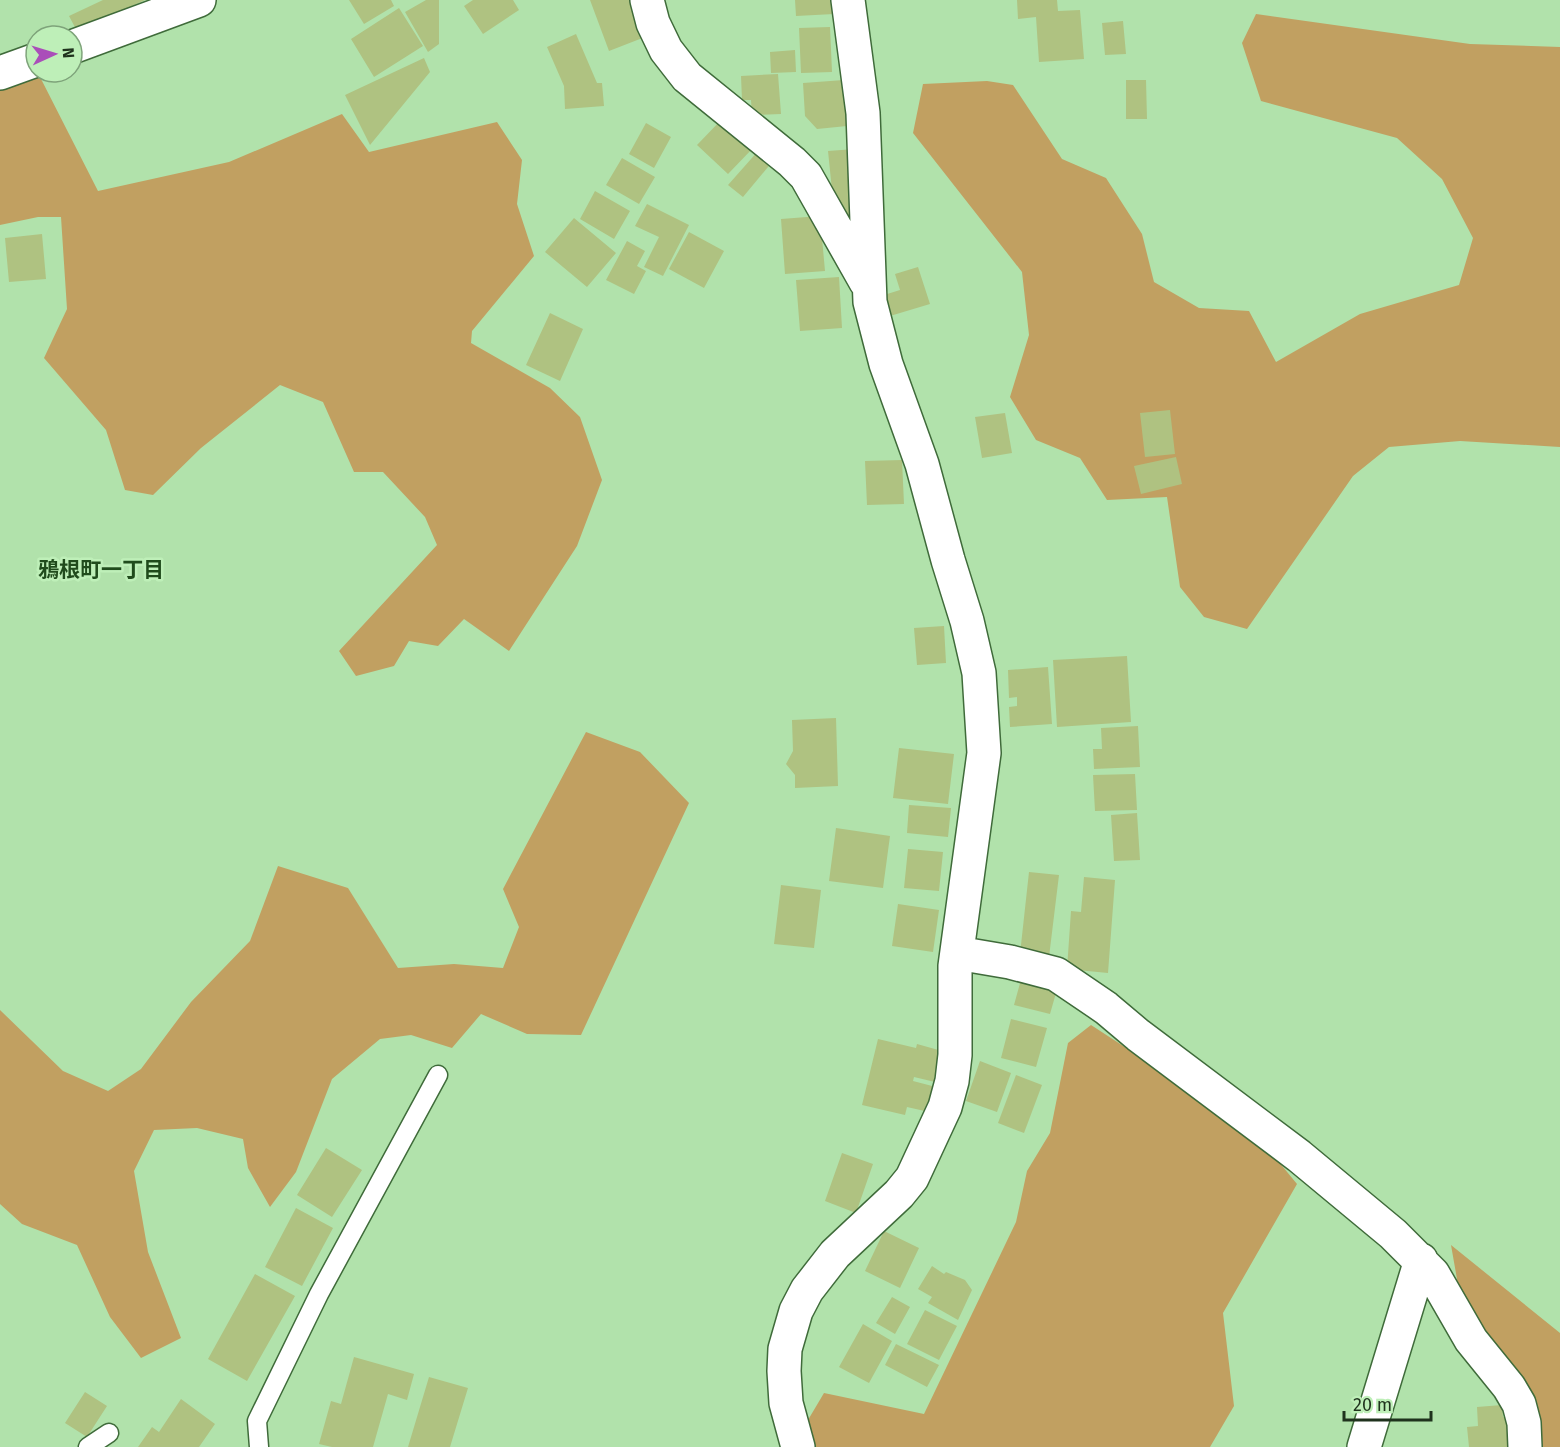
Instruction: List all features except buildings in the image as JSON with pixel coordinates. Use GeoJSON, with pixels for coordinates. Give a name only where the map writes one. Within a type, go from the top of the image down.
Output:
{"type":"FeatureCollection","features":[{"type":"Feature","properties":{"kind":"street"},"geometry":{"type":"LineString","coordinates":[[84,43],[199,0]]}},
{"type":"Feature","properties":{"kind":"street"},"geometry":{"type":"LineString","coordinates":[[646,0],[666,50],[687,77],[792,162],[806,176],[868,286]]}},
{"type":"Feature","properties":{"kind":"street"},"geometry":{"type":"LineString","coordinates":[[798,1447],[786,1402],[784,1371],[785,1349],[796,1311],[807,1290],[835,1254],[899,1194],[912,1178],[945,1107],[955,1055],[955,966],[984,753],[979,674],[967,621],[922,464],[886,364],[868,286],[863,112],[848,0]]}},
{"type":"Feature","properties":{"kind":"street"},"geometry":{"type":"LineString","coordinates":[[0,73],[24,64]]}},
{"type":"Feature","properties":{"kind":"street"},"geometry":{"type":"LineString","coordinates":[[957,953],[1010,962],[1056,974],[1106,1008],[1138,1035],[1299,1156],[1393,1234],[1433,1274],[1471,1340],[1509,1387],[1519,1404],[1524,1423],[1526,1447]]}},
{"type":"Feature","properties":{"kind":"street"},"geometry":{"type":"LineString","coordinates":[[1364,1447],[1421,1260]]}},
{"type":"Feature","properties":{"kind":"lane"},"geometry":{"type":"LineString","coordinates":[[259,1447],[257,1421],[319,1294],[438,1075]]}},
{"type":"Feature","properties":{"kind":"lane"},"geometry":{"type":"LineString","coordinates":[[88,1447],[109,1433]]}},
{"type":"Feature","properties":{"kind":"shaded area"},"geometry":{"type":"Polygon","coordinates":[[[1256,14],[1470,44],[1560,47],[1560,447],[1460,441],[1389,447],[1353,476],[1247,629],[1204,617],[1180,587],[1167,497],[1107,500],[1080,458],[1036,440],[1010,397],[1029,335],[1022,272],[913,133],[923,84],[987,81],[1013,85],[1062,159],[1106,178],[1142,234],[1154,282],[1199,308],[1249,311],[1276,362],[1360,314],[1459,285],[1473,238],[1442,179],[1397,138],[1261,101],[1242,43],[1256,14]]]}},
{"type":"Feature","properties":{"kind":"shaded area"},"geometry":{"type":"Polygon","coordinates":[[[24,80],[24,84],[44,84],[98,191],[229,162],[342,114],[369,152],[497,122],[522,160],[517,204],[534,256],[472,331],[471,343],[550,388],[580,417],[602,480],[577,546],[509,651],[464,619],[438,646],[409,641],[394,666],[356,676],[339,651],[437,545],[425,517],[383,472],[354,472],[323,402],[280,385],[201,448],[153,495],[125,490],[106,430],[44,358],[67,309],[61,217],[38,217],[0,225],[0,89],[24,80]]]}},
{"type":"Feature","properties":{"kind":"shaded area"},"geometry":{"type":"Polygon","coordinates":[[[586,732],[640,752],[689,803],[581,1035],[527,1034],[481,1014],[452,1048],[411,1035],[380,1039],[332,1079],[296,1172],[270,1207],[248,1168],[243,1139],[197,1128],[154,1130],[134,1171],[148,1252],[181,1338],[141,1358],[110,1317],[77,1245],[22,1224],[0,1204],[0,1010],[63,1071],[108,1091],[141,1069],[191,1002],[250,941],[278,866],[348,888],[398,968],[454,964],[503,968],[519,927],[503,889],[586,732]]]}},
{"type":"Feature","properties":{"kind":"shaded area"},"geometry":{"type":"Polygon","coordinates":[[[1091,1025],[1177,1081],[1269,1150],[1297,1184],[1223,1313],[1234,1406],[1210,1447],[810,1447],[808,1420],[824,1393],[924,1414],[1016,1222],[1027,1171],[1050,1133],[1068,1043],[1091,1025]]]}},
{"type":"Feature","properties":{"kind":"shaded area"},"geometry":{"type":"Polygon","coordinates":[[[1451,1245],[1560,1333],[1560,1447],[1537,1447],[1460,1296],[1451,1245]]]}},
{"type":"Feature","properties":{"kind":"district","name":"鴉根町一丁目"},"geometry":{"type":"Point","coordinates":[101,570]}}]}
